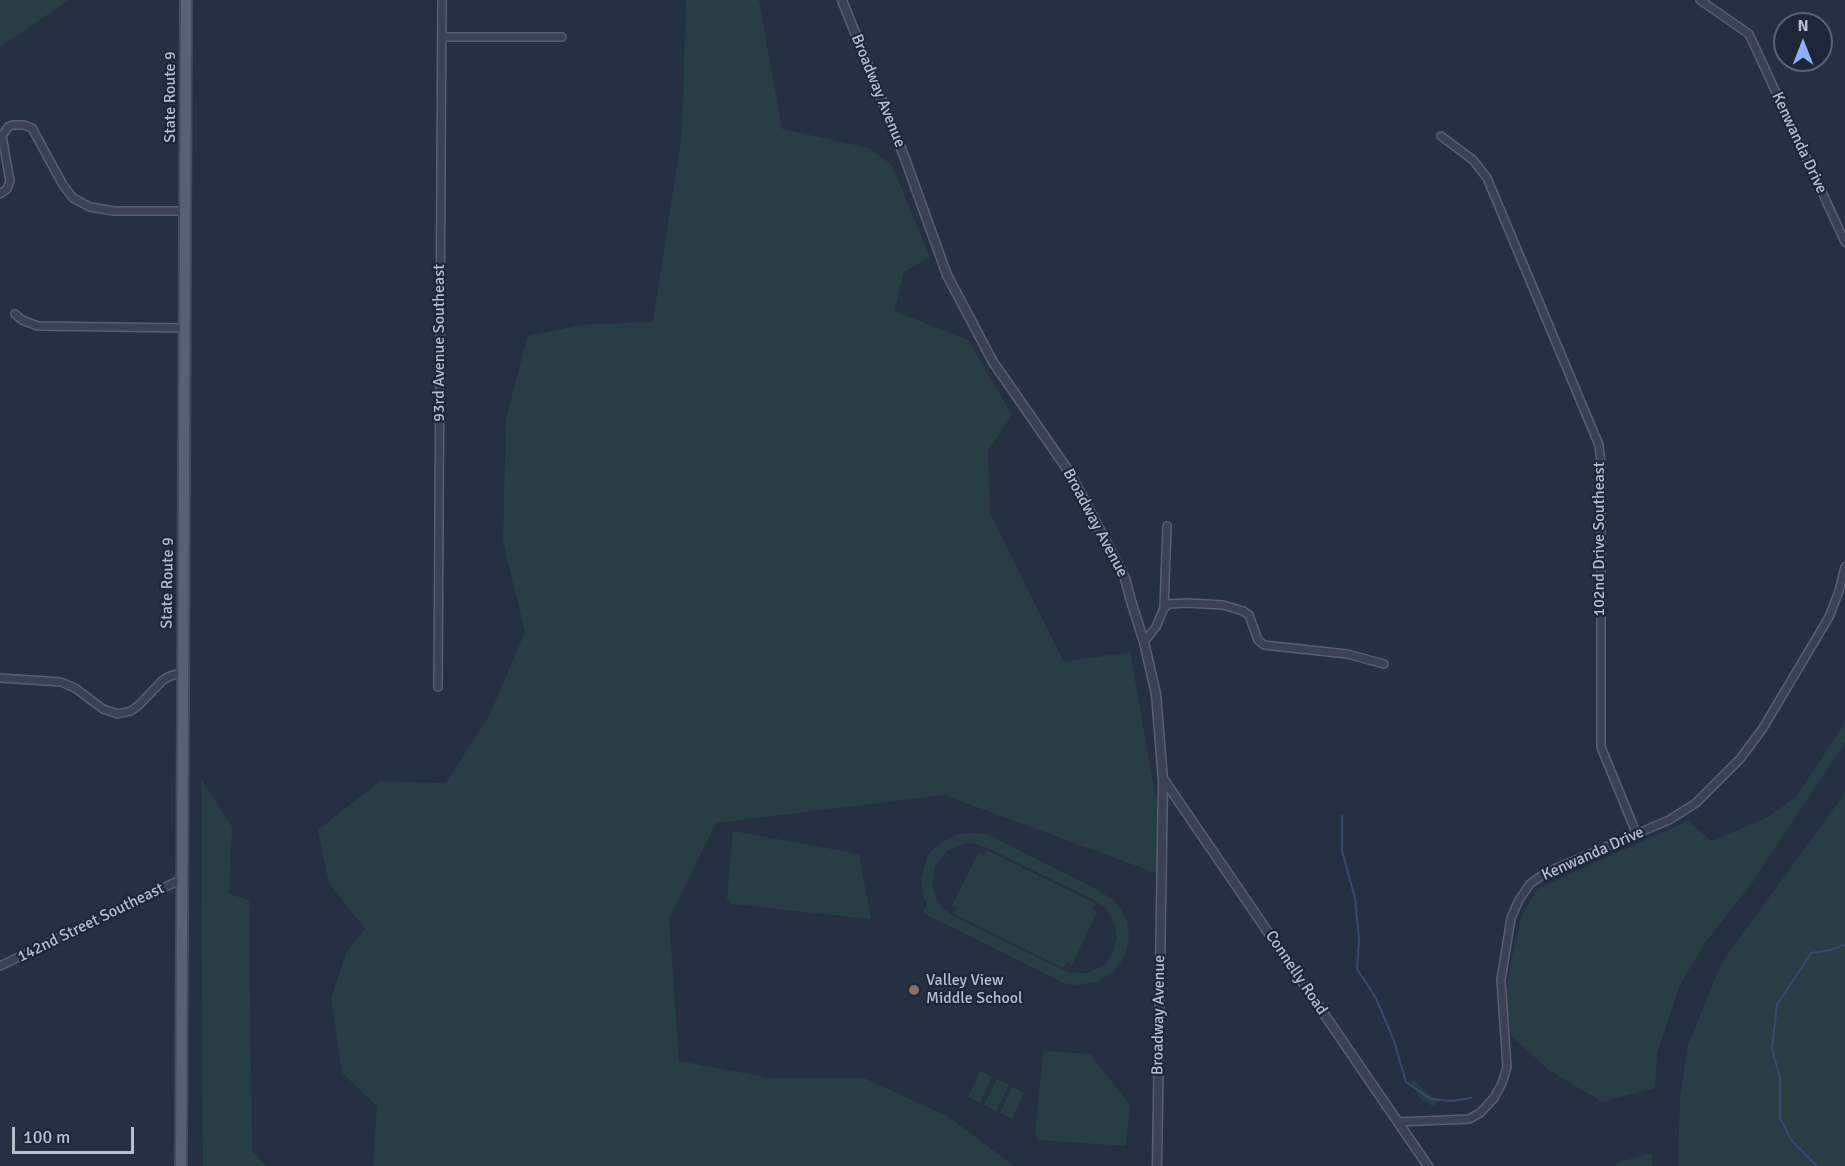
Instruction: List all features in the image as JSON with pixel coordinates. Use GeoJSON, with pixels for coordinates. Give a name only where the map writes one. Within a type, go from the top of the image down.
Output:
{"type":"FeatureCollection","features":[{"type":"Feature","properties":{"kind":"main road","name":"State Route 9"},"geometry":{"type":"LineString","coordinates":[[181,1166],[186,0]]}},
{"type":"Feature","properties":{"kind":"street","name":"93rd Avenue Southeast"},"geometry":{"type":"LineString","coordinates":[[438,687],[442,0]]}},
{"type":"Feature","properties":{"kind":"street","name":"Broadway Avenue"},"geometry":{"type":"LineString","coordinates":[[842,0],[904,156],[947,275],[993,362],[1070,473],[1125,578],[1144,642],[1156,694],[1163,780],[1157,1166]]}},
{"type":"Feature","properties":{"kind":"street","name":"Kenwanda Drive"},"geometry":{"type":"LineString","coordinates":[[1700,0],[1749,34],[1845,242]]}},
{"type":"Feature","properties":{"kind":"street"},"geometry":{"type":"LineString","coordinates":[[442,37],[562,37]]}},
{"type":"Feature","properties":{"kind":"street"},"geometry":{"type":"LineString","coordinates":[[0,194],[7,189],[10,181],[2,136],[8,127],[24,125],[32,128],[63,185],[73,198],[90,207],[114,211],[186,211]]}},
{"type":"Feature","properties":{"kind":"street","name":"102nd Drive Southeast"},"geometry":{"type":"LineString","coordinates":[[1441,136],[1473,160],[1487,178],[1599,445],[1601,464],[1601,747],[1636,835]]}},
{"type":"Feature","properties":{"kind":"street"},"geometry":{"type":"LineString","coordinates":[[15,314],[22,320],[38,326],[185,328]]}},
{"type":"Feature","properties":{"kind":"street"},"geometry":{"type":"LineString","coordinates":[[1164,609],[1167,526]]}},
{"type":"Feature","properties":{"kind":"street","name":"Kenwanda Drive"},"geometry":{"type":"LineString","coordinates":[[1398,1122],[1469,1119],[1480,1113],[1494,1098],[1507,1067],[1501,980],[1511,918],[1519,900],[1530,884],[1545,873],[1669,820],[1696,803],[1740,759],[1763,728],[1828,617],[1839,591],[1845,567]]}},
{"type":"Feature","properties":{"kind":"street"},"geometry":{"type":"LineString","coordinates":[[1144,642],[1156,627],[1164,609],[1174,602],[1235,608],[1250,615],[1258,640],[1264,645],[1347,654],[1384,664]]}},
{"type":"Feature","properties":{"kind":"street"},"geometry":{"type":"LineString","coordinates":[[0,678],[61,682],[75,688],[103,709],[118,714],[131,711],[162,681],[182,672]]}},
{"type":"Feature","properties":{"kind":"street","name":"Connelly Road"},"geometry":{"type":"LineString","coordinates":[[1163,780],[1428,1166]]}},
{"type":"Feature","properties":{"kind":"street","name":"142nd Street Southeast"},"geometry":{"type":"LineString","coordinates":[[0,966],[182,879]]}},
{"type":"Feature","properties":{"kind":"green space"},"geometry":{"type":"Polygon","coordinates":[[[0,0],[69,0],[0,47],[0,0]]]}},
{"type":"Feature","properties":{"kind":"green space"},"geometry":{"type":"Polygon","coordinates":[[[686,0],[759,0],[782,129],[869,148],[892,165],[930,257],[904,272],[894,311],[968,340],[1012,415],[988,450],[990,513],[1064,662],[1130,652],[1162,833],[1156,873],[944,795],[716,823],[669,919],[679,1061],[771,1078],[864,1078],[947,1116],[1014,1166],[373,1166],[377,1106],[342,1073],[331,998],[346,953],[365,929],[329,883],[318,830],[380,781],[446,783],[490,714],[525,632],[503,541],[506,418],[528,336],[581,325],[653,322],[682,133],[686,0]]]}},
{"type":"Feature","properties":{"kind":"green space"},"geometry":{"type":"Polygon","coordinates":[[[1845,723],[1845,742],[1752,883],[1704,944],[1680,985],[1657,1054],[1655,1088],[1602,1102],[1549,1070],[1511,1036],[1506,1002],[1510,966],[1522,915],[1537,889],[1688,821],[1711,841],[1764,819],[1796,797],[1845,723]]]}},
{"type":"Feature","properties":{"kind":"green space"},"geometry":{"type":"Polygon","coordinates":[[[201,779],[232,827],[229,894],[249,900],[252,1151],[267,1166],[203,1166],[201,779]]]}},
{"type":"Feature","properties":{"kind":"green space"},"geometry":{"type":"Polygon","coordinates":[[[1845,793],[1845,1166],[1678,1166],[1680,1097],[1688,1045],[1722,962],[1845,793]]]}},
{"type":"Feature","properties":{"kind":"green space"},"geometry":{"type":"Polygon","coordinates":[[[733,831],[859,854],[871,919],[731,904],[727,899],[733,831]]]}},
{"type":"Feature","properties":{"kind":"green space"},"geometry":{"type":"Polygon","coordinates":[[[980,833],[991,836],[1098,890],[1113,900],[1127,921],[1129,936],[1127,949],[1114,971],[1097,982],[1074,985],[1064,983],[923,913],[927,904],[921,880],[927,857],[935,847],[959,834],[980,833]],[[973,843],[964,844],[947,851],[935,867],[932,885],[937,901],[943,908],[953,916],[1068,972],[1087,973],[1104,965],[1114,951],[1117,937],[1115,924],[1106,908],[988,848],[973,843]]]}},
{"type":"Feature","properties":{"kind":"green space"},"geometry":{"type":"Polygon","coordinates":[[[986,850],[1095,903],[1092,909],[1097,912],[1072,965],[1066,962],[1063,968],[954,914],[957,908],[952,906],[979,852],[984,855],[986,850]]]}},
{"type":"Feature","properties":{"kind":"green space"},"geometry":{"type":"Polygon","coordinates":[[[1045,1051],[1090,1054],[1130,1105],[1126,1146],[1039,1140],[1035,1135],[1045,1051]]]}},
{"type":"Feature","properties":{"kind":"green space"},"geometry":{"type":"Polygon","coordinates":[[[980,1071],[992,1077],[980,1103],[968,1097],[980,1071]]]}},
{"type":"Feature","properties":{"kind":"green space"},"geometry":{"type":"Polygon","coordinates":[[[997,1079],[1009,1085],[996,1111],[984,1105],[997,1079]]]}},
{"type":"Feature","properties":{"kind":"green space"},"geometry":{"type":"Polygon","coordinates":[[[1412,1079],[1437,1101],[1436,1106],[1419,1098],[1411,1082],[1412,1079]]]}},
{"type":"Feature","properties":{"kind":"green space"},"geometry":{"type":"Polygon","coordinates":[[[1012,1087],[1024,1093],[1012,1119],[1000,1113],[1012,1087]]]}},
{"type":"Feature","properties":{"kind":"green space"},"geometry":{"type":"Polygon","coordinates":[[[1652,1153],[1652,1166],[1616,1166],[1616,1163],[1652,1153]]]}},
{"type":"Feature","properties":{"kind":"waterway"},"geometry":{"type":"LineString","coordinates":[[1342,816],[1342,851],[1355,898],[1359,940],[1357,969],[1376,998],[1394,1041],[1406,1082],[1431,1099],[1452,1101],[1471,1098]]}},
{"type":"Feature","properties":{"kind":"waterway"},"geometry":{"type":"LineString","coordinates":[[1817,1166],[1792,1141],[1780,1118],[1780,1078],[1772,1049],[1777,1005],[1811,953],[1845,945]]}},
{"type":"Feature","properties":{"kind":"place","name":"Valley View Middle School"},"geometry":{"type":"Point","coordinates":[914,990]}}]}
